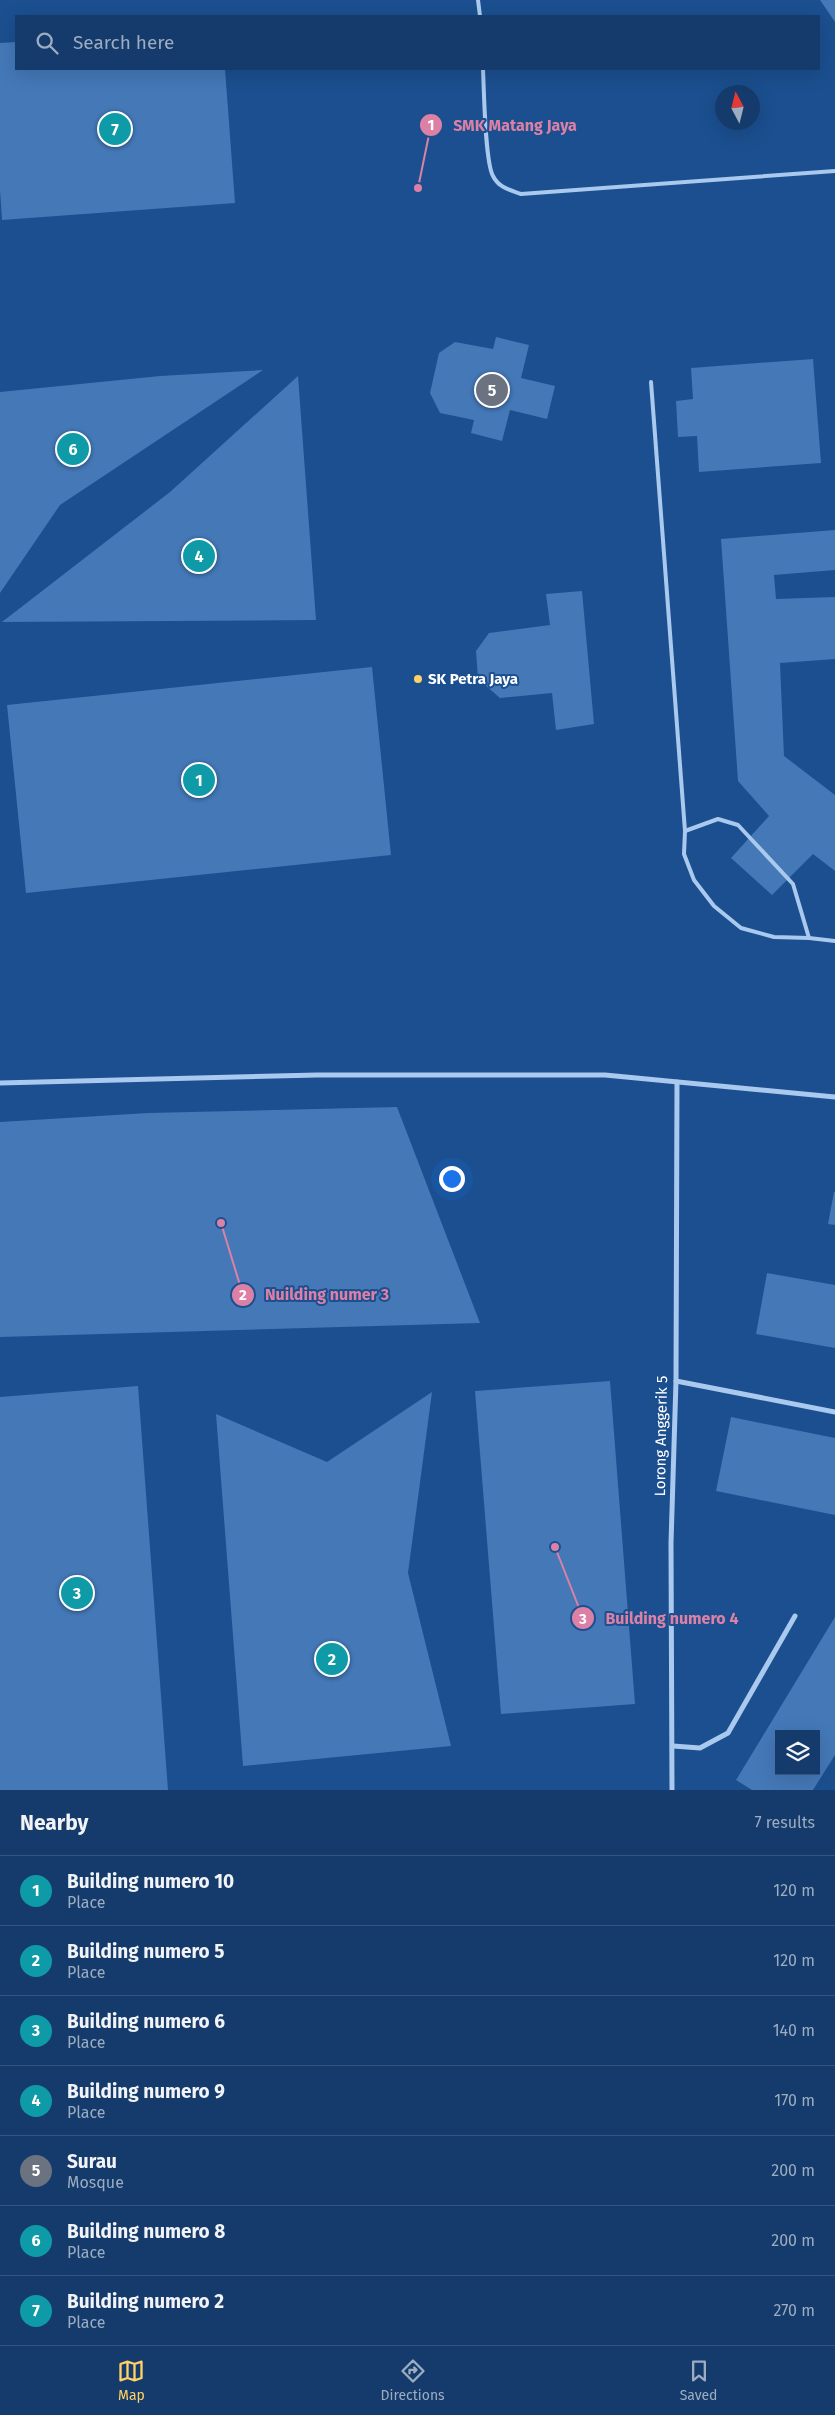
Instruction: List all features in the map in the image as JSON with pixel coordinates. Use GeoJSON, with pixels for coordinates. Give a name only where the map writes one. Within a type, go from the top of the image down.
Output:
{"type":"FeatureCollection","features":[{"type":"Feature","properties":{"kind":"street"},"geometry":{"type":"LineString","coordinates":[[0,1083],[317,1075],[605,1075],[835,1097]]}},
{"type":"Feature","properties":{"kind":"street","name":"Lorong Anggerik 5"},"geometry":{"type":"LineString","coordinates":[[672,1790],[671,1543],[676,1381],[677,1082]]}},
{"type":"Feature","properties":{"kind":"street"},"geometry":{"type":"LineString","coordinates":[[676,1381],[835,1412]]}},
{"type":"Feature","properties":{"kind":"street"},"geometry":{"type":"LineString","coordinates":[[673,1746],[700,1748],[728,1733],[795,1616]]}},
{"type":"Feature","properties":{"kind":"lane"},"geometry":{"type":"LineString","coordinates":[[478,0],[480,15]]}},
{"type":"Feature","properties":{"kind":"lane"},"geometry":{"type":"LineString","coordinates":[[483,70],[489,160],[492,176],[503,188],[521,194],[835,171]]}},
{"type":"Feature","properties":{"kind":"lane"},"geometry":{"type":"LineString","coordinates":[[651,382],[685,831],[684,854],[694,880],[714,906],[741,928],[774,937],[835,941]]}},
{"type":"Feature","properties":{"kind":"lane"},"geometry":{"type":"LineString","coordinates":[[685,831],[718,818],[738,824],[793,884],[809,938]]}},
{"type":"Feature","properties":{"kind":"building"},"geometry":{"type":"Polygon","coordinates":[[[820,0],[835,0],[835,22],[820,0]]]}},
{"type":"Feature","properties":{"kind":"building"},"geometry":{"type":"Polygon","coordinates":[[[15,42],[15,70],[225,70],[235,203],[2,220],[0,190],[0,43],[15,42]]]}},
{"type":"Feature","properties":{"kind":"building"},"geometry":{"type":"Polygon","coordinates":[[[496,337],[529,345],[521,378],[555,386],[547,419],[510,410],[502,441],[471,433],[474,420],[440,413],[430,393],[439,353],[455,342],[493,349],[496,337]]]}},
{"type":"Feature","properties":{"kind":"building"},"geometry":{"type":"Polygon","coordinates":[[[813,359],[821,463],[699,472],[697,436],[678,437],[676,401],[693,399],[691,368],[813,359]]]}},
{"type":"Feature","properties":{"kind":"building"},"geometry":{"type":"Polygon","coordinates":[[[263,370],[60,505],[0,593],[0,392],[160,376],[263,370]]]}},
{"type":"Feature","properties":{"kind":"building"},"geometry":{"type":"Polygon","coordinates":[[[298,376],[316,620],[2,622],[170,492],[298,376]]]}},
{"type":"Feature","properties":{"kind":"building"},"geometry":{"type":"Polygon","coordinates":[[[835,530],[835,570],[774,575],[776,599],[835,597],[835,659],[780,663],[784,756],[835,795],[835,871],[813,854],[772,895],[731,858],[769,816],[738,781],[721,539],[835,530]]]}},
{"type":"Feature","properties":{"kind":"building"},"geometry":{"type":"Polygon","coordinates":[[[582,591],[594,724],[556,730],[552,693],[500,698],[478,679],[476,651],[489,633],[550,625],[546,594],[582,591]]]}},
{"type":"Feature","properties":{"kind":"building"},"geometry":{"type":"Polygon","coordinates":[[[372,667],[391,855],[26,893],[7,705],[372,667]]]}},
{"type":"Feature","properties":{"kind":"building"},"geometry":{"type":"Polygon","coordinates":[[[397,1107],[480,1323],[0,1337],[0,1122],[148,1113],[397,1107]]]}},
{"type":"Feature","properties":{"kind":"building"},"geometry":{"type":"Polygon","coordinates":[[[835,1192],[835,1225],[828,1224],[835,1192]]]}},
{"type":"Feature","properties":{"kind":"building"},"geometry":{"type":"Polygon","coordinates":[[[767,1273],[835,1285],[835,1348],[756,1334],[767,1273]]]}},
{"type":"Feature","properties":{"kind":"building"},"geometry":{"type":"Polygon","coordinates":[[[610,1381],[635,1704],[501,1714],[475,1391],[610,1381]]]}},
{"type":"Feature","properties":{"kind":"building"},"geometry":{"type":"Polygon","coordinates":[[[138,1386],[168,1790],[0,1790],[0,1397],[138,1386]]]}},
{"type":"Feature","properties":{"kind":"building"},"geometry":{"type":"Polygon","coordinates":[[[432,1392],[408,1573],[451,1746],[243,1766],[216,1414],[327,1462],[432,1392]]]}},
{"type":"Feature","properties":{"kind":"building"},"geometry":{"type":"Polygon","coordinates":[[[731,1417],[835,1438],[835,1515],[716,1491],[731,1417]]]}},
{"type":"Feature","properties":{"kind":"building"},"geometry":{"type":"Polygon","coordinates":[[[835,1617],[835,1755],[813,1790],[752,1790],[736,1780],[835,1617]]]}},
{"type":"Feature","properties":{"kind":"place","name":"Building numero 2"},"geometry":{"type":"Point","coordinates":[115,129]}},
{"type":"Feature","properties":{"kind":"place","name":"SMK Matang Jaya"},"geometry":{"type":"Point","coordinates":[418,188]}},
{"type":"Feature","properties":{"kind":"place","name":"Surau"},"geometry":{"type":"Point","coordinates":[492,390]}},
{"type":"Feature","properties":{"kind":"place","name":"Building numero 8"},"geometry":{"type":"Point","coordinates":[73,449]}},
{"type":"Feature","properties":{"kind":"place","name":"Building numero 9"},"geometry":{"type":"Point","coordinates":[199,556]}},
{"type":"Feature","properties":{"kind":"place","name":"SK Petra Jaya"},"geometry":{"type":"Point","coordinates":[418,679]}},
{"type":"Feature","properties":{"kind":"place","name":"Building numero 10"},"geometry":{"type":"Point","coordinates":[199,780]}},
{"type":"Feature","properties":{"kind":"place","name":"Nuilding numer 3"},"geometry":{"type":"Point","coordinates":[221,1223]}},
{"type":"Feature","properties":{"kind":"place","name":"Building numero 4"},"geometry":{"type":"Point","coordinates":[555,1547]}},
{"type":"Feature","properties":{"kind":"place","name":"Building numero 6"},"geometry":{"type":"Point","coordinates":[77,1593]}},
{"type":"Feature","properties":{"kind":"place","name":"Building numero 5"},"geometry":{"type":"Point","coordinates":[332,1659]}}]}
